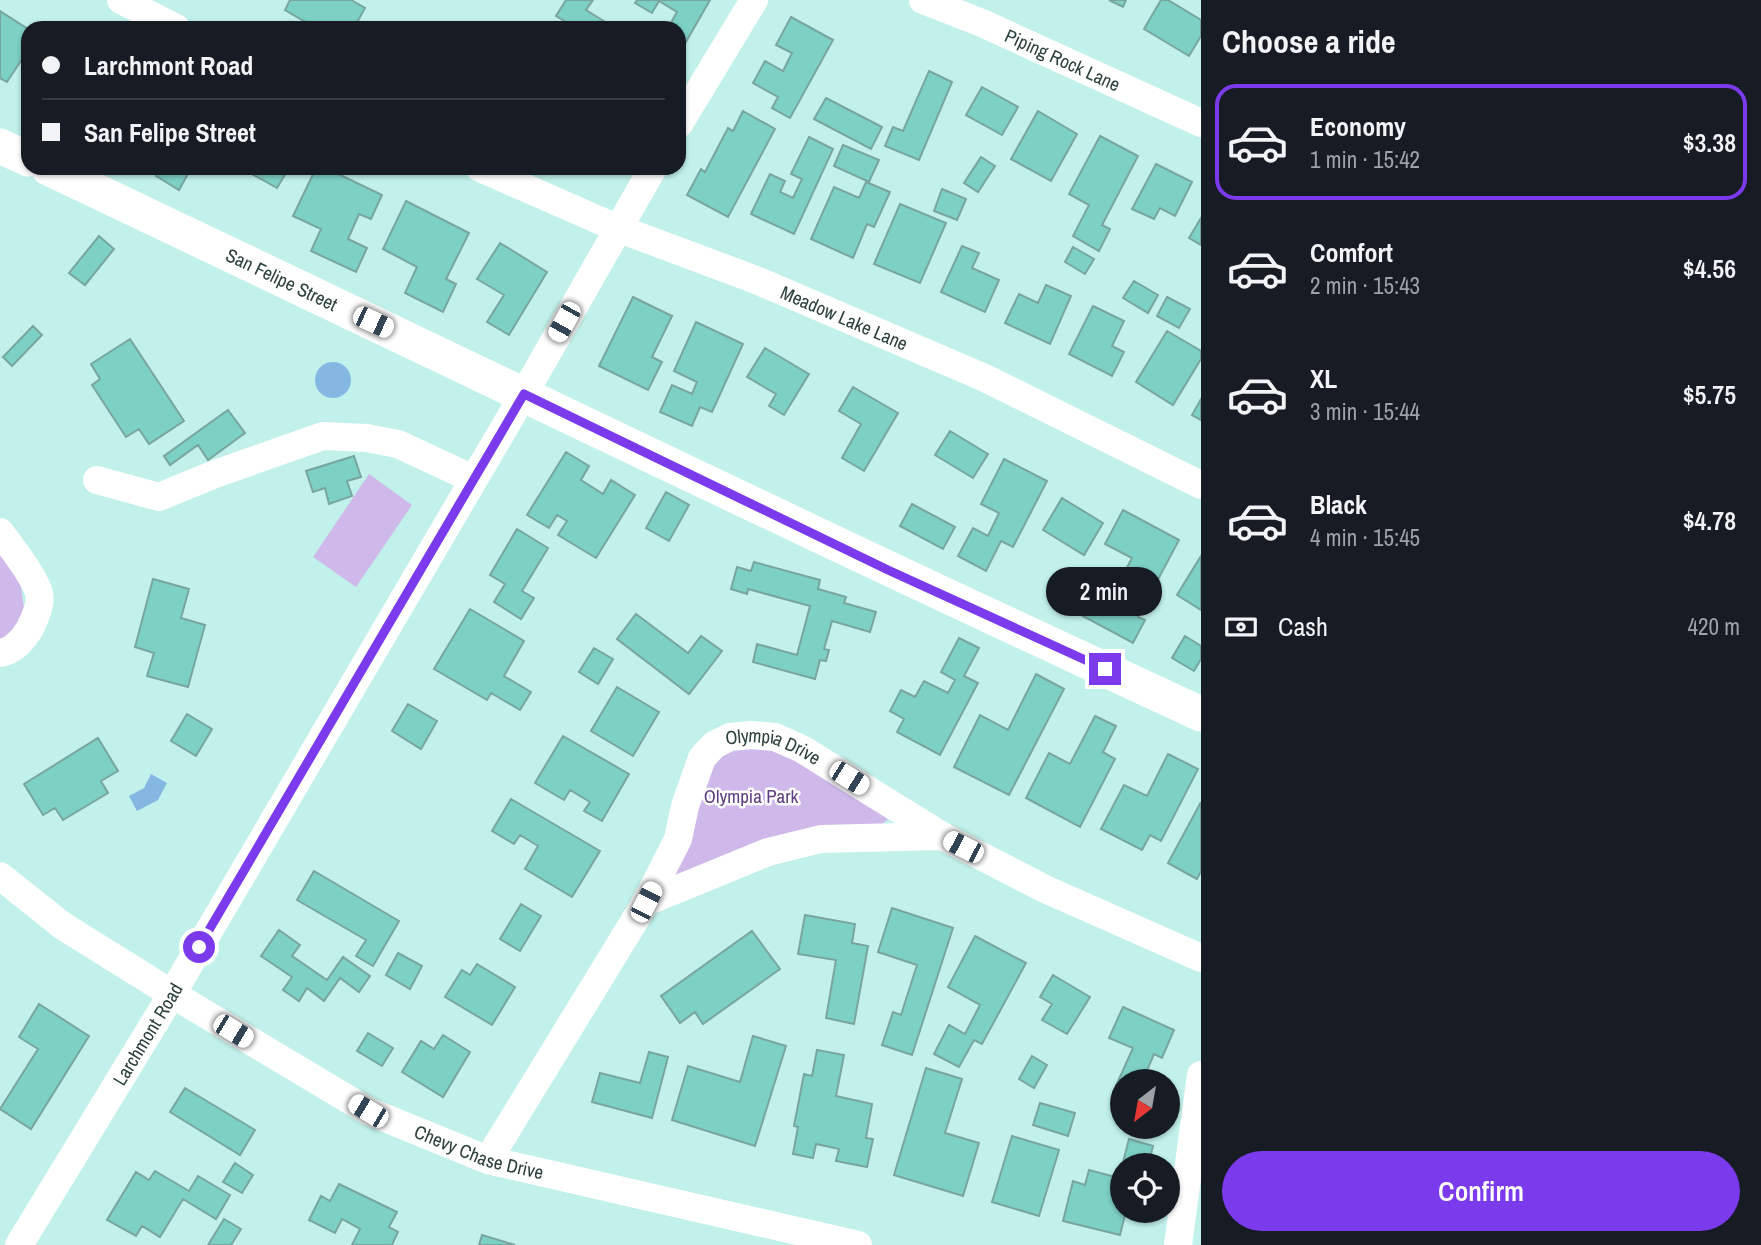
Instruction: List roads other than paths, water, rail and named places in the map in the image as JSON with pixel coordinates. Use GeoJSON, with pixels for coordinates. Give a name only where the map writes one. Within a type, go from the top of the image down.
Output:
{"type":"FeatureCollection","features":[{"type":"Feature","properties":{"kind":"main road"},"geometry":{"type":"LineString","coordinates":[[0,146],[21,156]]}},
{"type":"Feature","properties":{"kind":"main road","name":"San Felipe Street"},"geometry":{"type":"LineString","coordinates":[[63,175],[876,564],[1201,713]]}},
{"type":"Feature","properties":{"kind":"street"},"geometry":{"type":"LineString","coordinates":[[121,0],[162,21]]}},
{"type":"Feature","properties":{"kind":"street"},"geometry":{"type":"LineString","coordinates":[[686,112],[754,0]]}},
{"type":"Feature","properties":{"kind":"street","name":"Piping Rock Lane"},"geometry":{"type":"LineString","coordinates":[[923,0],[982,23],[1201,123]]}},
{"type":"Feature","properties":{"kind":"street","name":"Meadow Lake Lane"},"geometry":{"type":"LineString","coordinates":[[496,175],[617,228],[756,280],[985,378],[1201,485]]}},
{"type":"Feature","properties":{"kind":"street","name":"Larchmont Road"},"geometry":{"type":"LineString","coordinates":[[19,1245],[172,994],[524,394],[649,175]]}},
{"type":"Feature","properties":{"kind":"street"},"geometry":{"type":"LineString","coordinates":[[97,480],[159,497],[323,436],[367,438],[398,444],[473,480]]}},
{"type":"Feature","properties":{"kind":"street"},"geometry":{"type":"LineString","coordinates":[[0,532],[20,559],[39,594],[35,620],[24,638],[9,651],[0,653]]}},
{"type":"Feature","properties":{"kind":"street","name":"Olympia Drive"},"geometry":{"type":"LineString","coordinates":[[488,1160],[646,902],[678,839],[685,806],[702,758],[714,745],[730,737],[775,737],[802,749],[942,836],[1045,888],[1201,958]]}},
{"type":"Feature","properties":{"kind":"street","name":"Olympia Drive"},"geometry":{"type":"LineString","coordinates":[[646,902],[768,852],[821,839],[942,836]]}},
{"type":"Feature","properties":{"kind":"street","name":"Chevy Chase Drive"},"geometry":{"type":"LineString","coordinates":[[0,876],[63,926],[368,1111],[488,1160],[858,1245]]}},
{"type":"Feature","properties":{"kind":"street"},"geometry":{"type":"LineString","coordinates":[[1178,1245],[1201,1075]]}},
{"type":"Feature","properties":{"kind":"water"},"geometry":{"type":"Polygon","coordinates":[[[333,362],[346,367],[351,380],[346,393],[333,398],[320,393],[315,380],[320,367],[333,362]]]}},
{"type":"Feature","properties":{"kind":"water"},"geometry":{"type":"Polygon","coordinates":[[[151,774],[167,783],[158,800],[137,811],[129,796],[144,788],[151,774]]]}},
{"type":"Feature","properties":{"kind":"park label","name":"Olympia Park"},"geometry":{"type":"Point","coordinates":[751,796]}}]}
